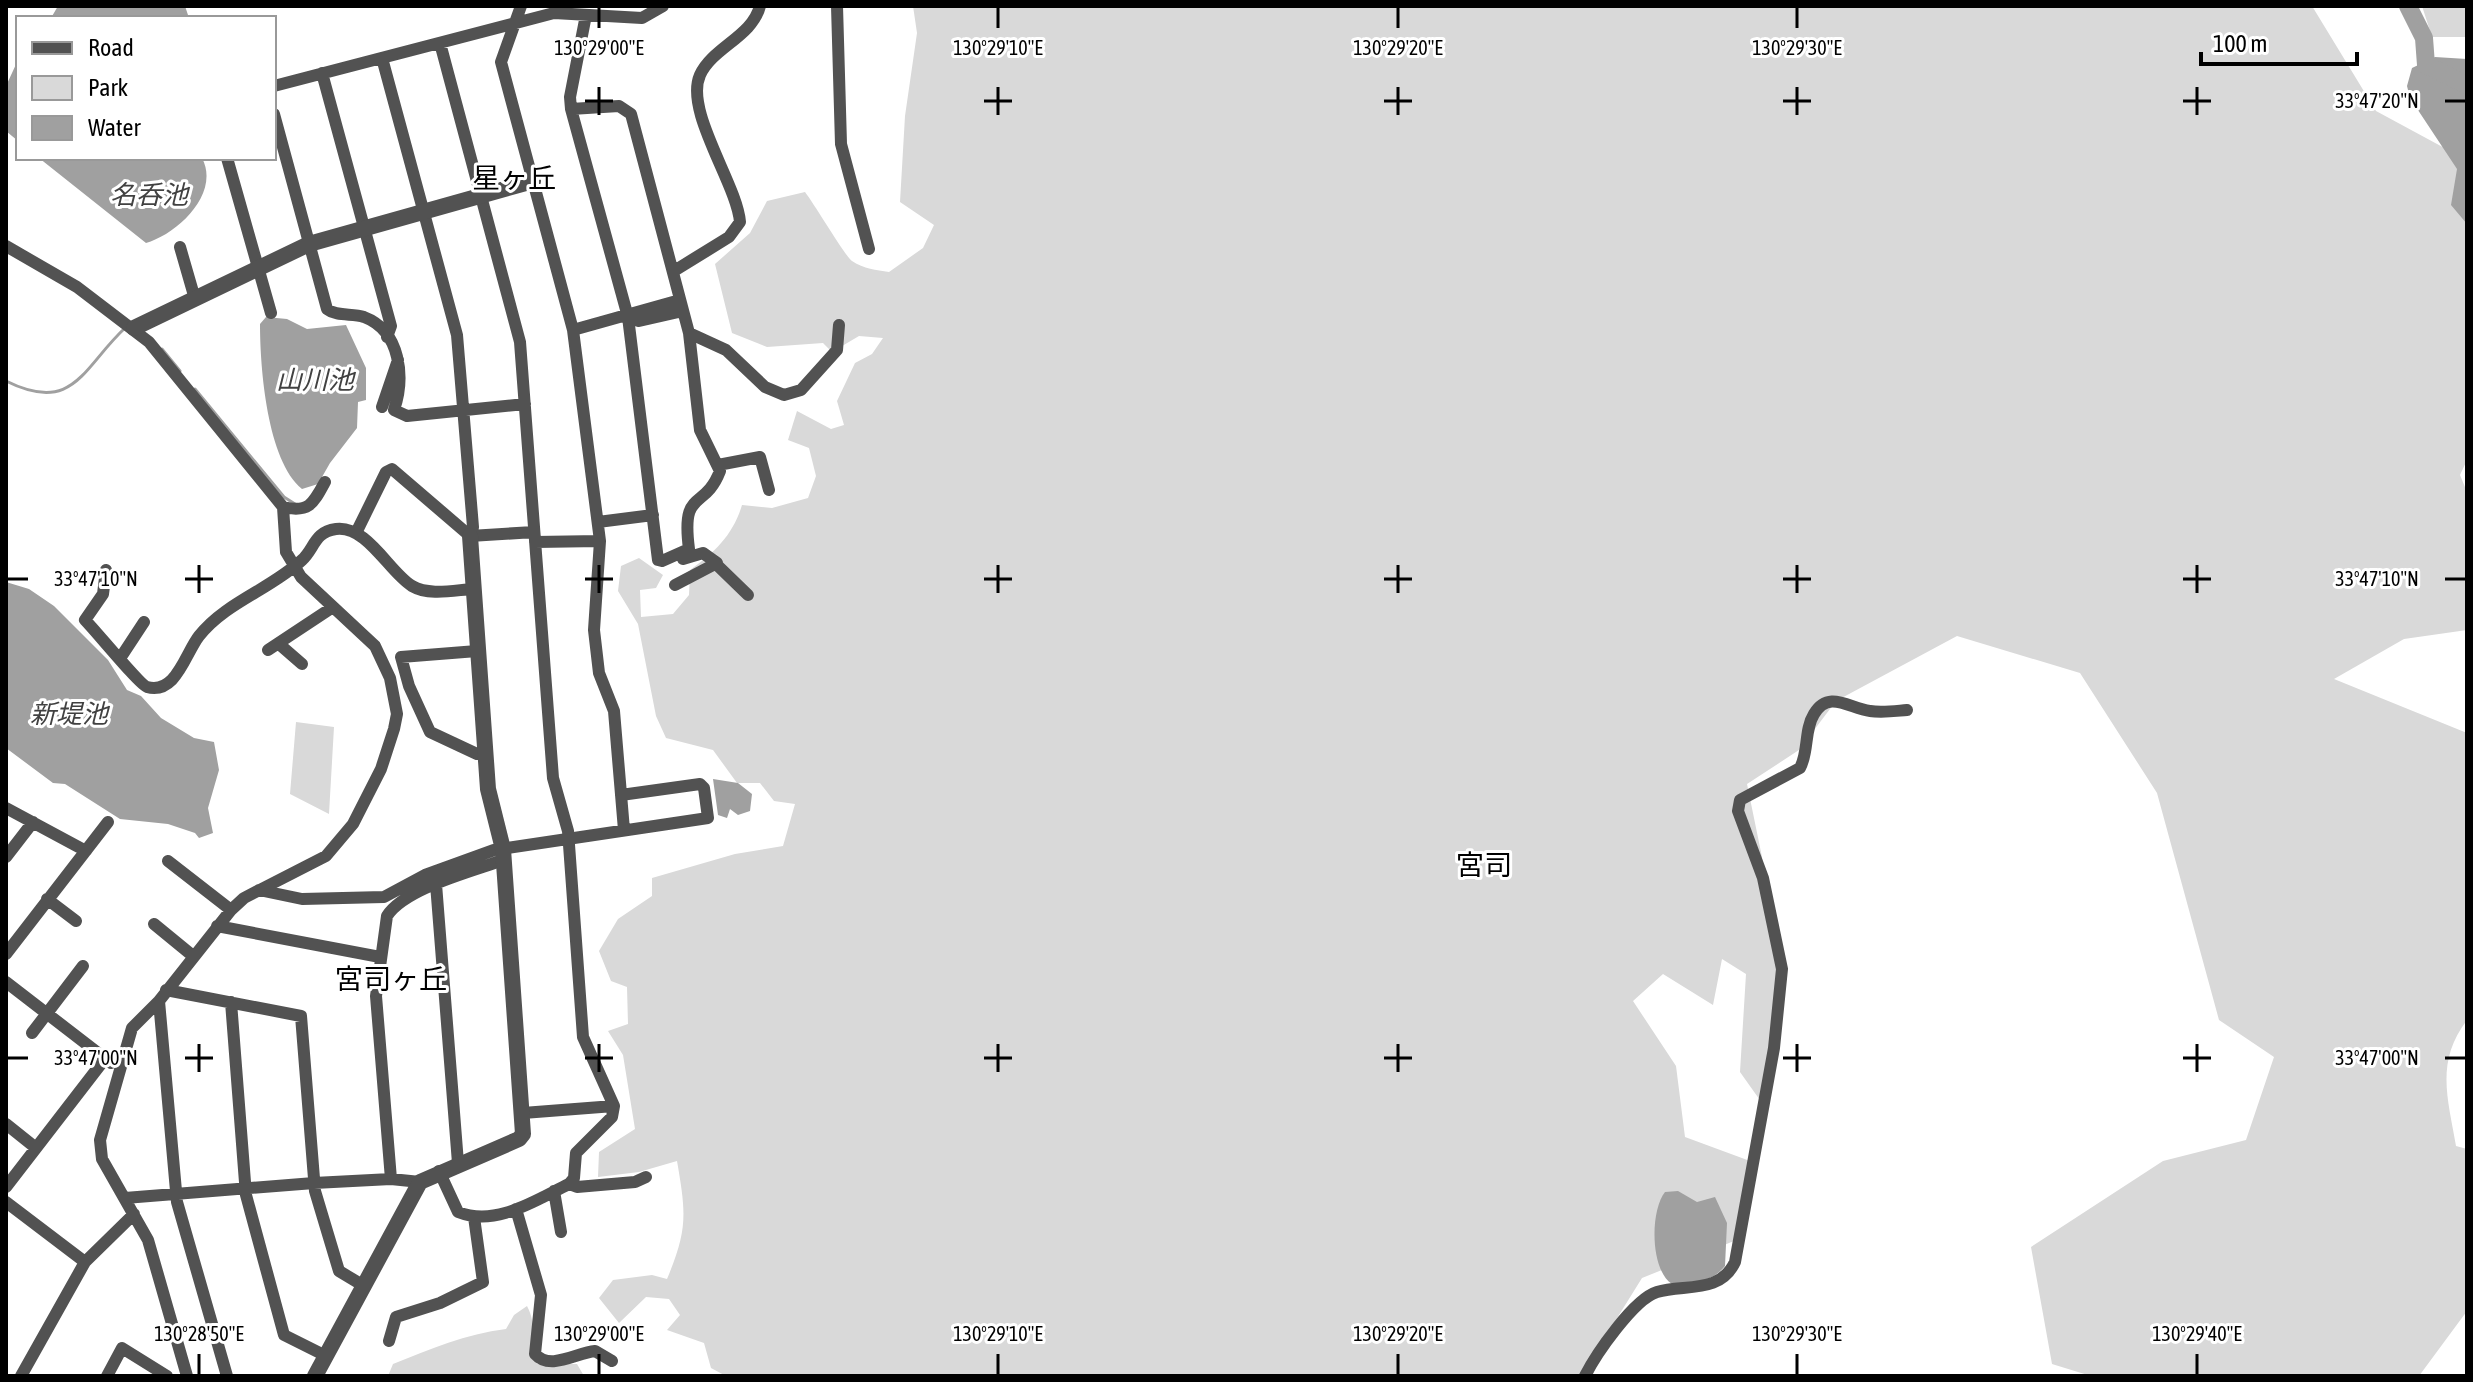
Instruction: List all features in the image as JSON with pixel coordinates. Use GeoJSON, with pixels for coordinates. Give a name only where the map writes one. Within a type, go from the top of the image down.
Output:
{"type":"FeatureCollection","features":[{"type":"Feature","properties":{"kind":"street"},"geometry":{"type":"LineString","coordinates":[[521,6],[518,22],[501,62],[573,330],[600,541],[594,630],[599,673],[614,711],[624,830]]}},
{"type":"Feature","properties":{"kind":"street"},"geometry":{"type":"LineString","coordinates":[[276,85],[554,13],[642,18],[663,6]]}},
{"type":"Feature","properties":{"kind":"street"},"geometry":{"type":"LineString","coordinates":[[674,271],[729,237],[740,222],[736,201],[706,127],[699,78],[706,65],[749,25],[760,6]]}},
{"type":"Feature","properties":{"kind":"street"},"geometry":{"type":"LineString","coordinates":[[837,6],[841,144],[869,249]]}},
{"type":"Feature","properties":{"kind":"street"},"geometry":{"type":"LineString","coordinates":[[586,15],[570,97],[571,109],[628,317],[658,560],[665,568],[703,553],[716,560],[716,564],[748,595]]}},
{"type":"Feature","properties":{"kind":"street"},"geometry":{"type":"LineString","coordinates":[[439,1171],[458,1212],[486,1218],[516,1209],[569,1184],[574,1178],[576,1153],[612,1117],[614,1106],[583,1037],[568,839],[553,778],[518,328],[440,43]]}},
{"type":"Feature","properties":{"kind":"street"},"geometry":{"type":"LineString","coordinates":[[315,1376],[420,1182],[439,1171],[519,1139],[523,1134],[503,854],[488,789],[485,754],[470,536],[473,527],[457,335],[382,58]]}},
{"type":"Feature","properties":{"kind":"street"},"geometry":{"type":"LineString","coordinates":[[322,73],[391,326],[387,337]]}},
{"type":"Feature","properties":{"kind":"street"},"geometry":{"type":"LineString","coordinates":[[571,109],[619,106],[631,114],[689,333],[703,443],[718,465],[717,478],[689,507],[685,520],[689,549],[662,561]]}},
{"type":"Feature","properties":{"kind":"street"},"geometry":{"type":"LineString","coordinates":[[276,121],[327,309],[333,314],[367,318],[387,337],[398,360],[401,381],[394,410],[407,416],[525,404]]}},
{"type":"Feature","properties":{"kind":"street"},"geometry":{"type":"LineString","coordinates":[[228,160],[271,313]]}},
{"type":"Feature","properties":{"kind":"street"},"geometry":{"type":"LineString","coordinates":[[134,328],[309,244],[533,181]]}},
{"type":"Feature","properties":{"kind":"street"},"geometry":{"type":"LineString","coordinates":[[6,246],[77,287],[134,328],[175,372],[283,507],[286,552],[293,566],[307,585],[375,646],[396,699],[394,729],[367,797],[340,841],[304,870],[259,890],[231,910],[162,996],[132,1028],[119,1065],[100,1140],[102,1159],[148,1240],[187,1376]]}},
{"type":"Feature","properties":{"kind":"street"},"geometry":{"type":"LineString","coordinates":[[180,247],[195,299]]}},
{"type":"Feature","properties":{"kind":"street"},"geometry":{"type":"LineString","coordinates":[[573,330],[628,317],[639,321],[682,306]]}},
{"type":"Feature","properties":{"kind":"street"},"geometry":{"type":"LineString","coordinates":[[689,333],[726,350],[765,387],[784,395],[801,390],[837,350],[839,325]]}},
{"type":"Feature","properties":{"kind":"street"},"geometry":{"type":"LineString","coordinates":[[382,407],[398,360]]}},
{"type":"Feature","properties":{"kind":"street"},"geometry":{"type":"LineString","coordinates":[[718,465],[760,457],[769,490]]}},
{"type":"Feature","properties":{"kind":"street"},"geometry":{"type":"LineString","coordinates":[[356,533],[386,472],[392,469],[470,536],[600,541]]}},
{"type":"Feature","properties":{"kind":"street"},"geometry":{"type":"LineString","coordinates":[[283,507],[305,510],[311,507],[325,482]]}},
{"type":"Feature","properties":{"kind":"street"},"geometry":{"type":"LineString","coordinates":[[598,522],[653,515]]}},
{"type":"Feature","properties":{"kind":"street"},"geometry":{"type":"LineString","coordinates":[[106,570],[103,594],[85,620],[121,657],[141,685],[164,687],[209,626],[303,560],[313,541],[322,534],[341,528],[356,533],[413,587],[437,592],[473,589]]}},
{"type":"Feature","properties":{"kind":"street"},"geometry":{"type":"LineString","coordinates":[[675,585],[716,564]]}},
{"type":"Feature","properties":{"kind":"street"},"geometry":{"type":"LineString","coordinates":[[302,664],[274,647],[333,607]]}},
{"type":"Feature","properties":{"kind":"street"},"geometry":{"type":"LineString","coordinates":[[121,657],[144,622]]}},
{"type":"Feature","properties":{"kind":"street"},"geometry":{"type":"LineString","coordinates":[[477,651],[401,657],[418,709],[430,732],[477,754],[485,754]]}},
{"type":"Feature","properties":{"kind":"street"},"geometry":{"type":"LineString","coordinates":[[1585,1376],[1594,1358],[1642,1301],[1657,1292],[1711,1284],[1730,1272],[1735,1262],[1774,1048],[1782,969],[1763,878],[1738,811],[1740,800],[1759,788],[1781,781],[1800,768],[1805,758],[1809,725],[1820,707],[1835,701],[1870,711],[1907,710]]}},
{"type":"Feature","properties":{"kind":"street"},"geometry":{"type":"LineString","coordinates":[[259,890],[302,899],[384,897],[425,875],[503,854],[568,839],[708,818],[704,788],[700,784],[621,795]]}},
{"type":"Feature","properties":{"kind":"street"},"geometry":{"type":"LineString","coordinates":[[6,808],[86,851]]}},
{"type":"Feature","properties":{"kind":"street"},"geometry":{"type":"LineString","coordinates":[[6,857],[33,822]]}},
{"type":"Feature","properties":{"kind":"street"},"geometry":{"type":"LineString","coordinates":[[6,954],[108,822]]}},
{"type":"Feature","properties":{"kind":"street"},"geometry":{"type":"LineString","coordinates":[[391,1179],[376,996],[380,957],[392,908],[503,854]]}},
{"type":"Feature","properties":{"kind":"street"},"geometry":{"type":"LineString","coordinates":[[168,861],[231,910]]}},
{"type":"Feature","properties":{"kind":"street"},"geometry":{"type":"LineString","coordinates":[[436,884],[458,1163]]}},
{"type":"Feature","properties":{"kind":"street"},"geometry":{"type":"LineString","coordinates":[[47,899],[76,921]]}},
{"type":"Feature","properties":{"kind":"street"},"geometry":{"type":"LineString","coordinates":[[154,924],[193,956]]}},
{"type":"Feature","properties":{"kind":"street"},"geometry":{"type":"LineString","coordinates":[[217,926],[380,957]]}},
{"type":"Feature","properties":{"kind":"street"},"geometry":{"type":"LineString","coordinates":[[32,1033],[83,966]]}},
{"type":"Feature","properties":{"kind":"street"},"geometry":{"type":"LineString","coordinates":[[6,982],[104,1060],[119,1065]]}},
{"type":"Feature","properties":{"kind":"street"},"geometry":{"type":"LineString","coordinates":[[162,996],[231,1002],[301,1016],[314,1183],[339,1271],[364,1286]]}},
{"type":"Feature","properties":{"kind":"street"},"geometry":{"type":"LineString","coordinates":[[162,996],[177,1195],[227,1376]]}},
{"type":"Feature","properties":{"kind":"street"},"geometry":{"type":"LineString","coordinates":[[231,1002],[245,1189],[284,1335],[326,1356]]}},
{"type":"Feature","properties":{"kind":"street"},"geometry":{"type":"LineString","coordinates":[[6,1187],[104,1060]]}},
{"type":"Feature","properties":{"kind":"street"},"geometry":{"type":"LineString","coordinates":[[523,1113],[614,1106]]}},
{"type":"Feature","properties":{"kind":"street"},"geometry":{"type":"LineString","coordinates":[[6,1124],[36,1148]]}},
{"type":"Feature","properties":{"kind":"street"},"geometry":{"type":"LineString","coordinates":[[569,1184],[577,1187],[635,1182],[646,1177]]}},
{"type":"Feature","properties":{"kind":"street"},"geometry":{"type":"LineString","coordinates":[[125,1198],[314,1183],[391,1179],[420,1182]]}},
{"type":"Feature","properties":{"kind":"street"},"geometry":{"type":"LineString","coordinates":[[554,1191],[561,1232]]}},
{"type":"Feature","properties":{"kind":"street"},"geometry":{"type":"LineString","coordinates":[[6,1202],[85,1262]]}},
{"type":"Feature","properties":{"kind":"street"},"geometry":{"type":"LineString","coordinates":[[516,1209],[541,1295],[535,1354],[545,1362],[553,1362],[595,1351],[612,1361]]}},
{"type":"Feature","properties":{"kind":"street"},"geometry":{"type":"LineString","coordinates":[[21,1376],[85,1262],[134,1214]]}},
{"type":"Feature","properties":{"kind":"street"},"geometry":{"type":"LineString","coordinates":[[389,1341],[396,1317],[440,1303],[483,1282],[474,1217]]}},
{"type":"Feature","properties":{"kind":"street"},"geometry":{"type":"LineString","coordinates":[[107,1376],[122,1348],[167,1376]]}},
{"type":"Feature","properties":{"kind":"green space"},"geometry":{"type":"Polygon","coordinates":[[[913,6],[2312,6],[2376,111],[2450,151],[2467,179],[2467,460],[2460,475],[2467,492],[2467,630],[2404,639],[2334,679],[2467,733],[2467,1020],[2451,1051],[2446,1081],[2456,1146],[2467,1149],[2467,1311],[2419,1376],[2091,1376],[2052,1364],[2031,1247],[2163,1161],[2246,1140],[2274,1057],[2219,1020],[2157,793],[2080,673],[1957,636],[1836,701],[1799,750],[1747,784],[1762,857],[1781,1005],[1762,1103],[1740,1072],[1746,974],[1722,959],[1713,1005],[1663,974],[1633,1001],[1676,1066],[1685,1137],[1750,1161],[1734,1241],[1642,1278],[1581,1376],[726,1376],[711,1368],[704,1343],[667,1330],[680,1315],[669,1299],[646,1297],[619,1323],[599,1298],[613,1280],[652,1275],[667,1279],[679,1247],[683,1208],[677,1161],[639,1172],[598,1177],[599,1152],[635,1129],[623,1055],[608,1031],[628,1024],[627,987],[611,981],[599,951],[618,919],[652,896],[652,878],[735,854],[783,846],[795,804],[774,801],[760,783],[737,783],[713,750],[666,738],[656,716],[638,624],[618,591],[621,566],[639,558],[663,575],[656,588],[640,590],[641,617],[673,614],[689,595],[690,570],[722,542],[734,525],[742,505],[772,508],[808,498],[816,476],[809,448],[788,440],[797,411],[831,429],[844,425],[837,401],[855,363],[872,354],[883,338],[859,336],[832,352],[823,343],[767,347],[732,333],[715,264],[750,233],[767,201],[805,192],[843,250],[857,264],[889,272],[923,248],[934,225],[900,202],[905,116],[917,33],[913,6]]]}},
{"type":"Feature","properties":{"kind":"green space"},"geometry":{"type":"Polygon","coordinates":[[[2422,6],[2467,6],[2467,37],[2432,37],[2422,6]]]}},
{"type":"Feature","properties":{"kind":"green space"},"geometry":{"type":"Polygon","coordinates":[[[296,722],[334,727],[329,814],[290,794],[296,722]]]}},
{"type":"Feature","properties":{"kind":"green space"},"geometry":{"type":"Polygon","coordinates":[[[527,1306],[532,1320],[537,1364],[577,1364],[584,1376],[388,1376],[393,1364],[407,1358],[462,1338],[506,1329],[514,1315],[527,1306]]]}},
{"type":"Feature","properties":{"kind":"water"},"geometry":{"type":"Polygon","coordinates":[[[58,6],[185,6],[188,16],[52,16],[58,6]]]}},
{"type":"Feature","properties":{"kind":"water"},"geometry":{"type":"Polygon","coordinates":[[[2435,57],[2467,59],[2467,224],[2451,205],[2457,169],[2410,98],[2407,86],[2412,68],[2435,57]]]}},
{"type":"Feature","properties":{"kind":"water"},"geometry":{"type":"Polygon","coordinates":[[[16,64],[16,139],[6,131],[6,86],[16,64]]]}},
{"type":"Feature","properties":{"kind":"water","name":"名呑池"},"geometry":{"type":"Polygon","coordinates":[[[42,160],[203,160],[206,172],[201,199],[182,222],[158,239],[146,243],[42,160]]]}},
{"type":"Feature","properties":{"kind":"water","name":"山川池"},"geometry":{"type":"Polygon","coordinates":[[[266,317],[287,319],[307,329],[346,325],[366,368],[366,400],[358,402],[357,428],[318,484],[302,489],[290,475],[273,436],[262,364],[260,324],[266,317]]]}},
{"type":"Feature","properties":{"kind":"water","name":"新堤池"},"geometry":{"type":"Polygon","coordinates":[[[6,582],[29,589],[54,606],[108,660],[127,690],[141,696],[161,718],[194,738],[214,742],[219,770],[208,808],[213,833],[199,838],[195,833],[168,824],[120,819],[65,784],[53,783],[6,748],[6,582]]]}},
{"type":"Feature","properties":{"kind":"water"},"geometry":{"type":"Polygon","coordinates":[[[713,779],[738,783],[752,794],[750,811],[738,815],[730,809],[727,818],[718,815],[713,779]]]}},
{"type":"Feature","properties":{"kind":"water"},"geometry":{"type":"Polygon","coordinates":[[[1678,1191],[1697,1202],[1715,1197],[1727,1223],[1725,1266],[1714,1276],[1701,1281],[1672,1284],[1665,1277],[1656,1254],[1655,1226],[1665,1192],[1678,1191]]]}},
{"type":"Feature","properties":{"kind":"waterway"},"geometry":{"type":"LineString","coordinates":[[2408,6],[2424,38],[2426,65],[2467,85]]}},
{"type":"Feature","properties":{"kind":"waterway"},"geometry":{"type":"LineString","coordinates":[[6,381],[47,393],[62,389],[87,371],[125,328]]}},
{"type":"Feature","properties":{"kind":"waterway"},"geometry":{"type":"LineString","coordinates":[[162,349],[180,371]]}},
{"type":"Feature","properties":{"kind":"waterway"},"geometry":{"type":"LineString","coordinates":[[195,389],[284,497],[295,504]]}},
{"type":"Feature","properties":{"kind":"district","name":"星ヶ丘"},"geometry":{"type":"Point","coordinates":[514,178]}},
{"type":"Feature","properties":{"kind":"district","name":"宮司"},"geometry":{"type":"Point","coordinates":[1484,865]}},
{"type":"Feature","properties":{"kind":"district","name":"宮司ヶ丘"},"geometry":{"type":"Point","coordinates":[391,979]}}]}
